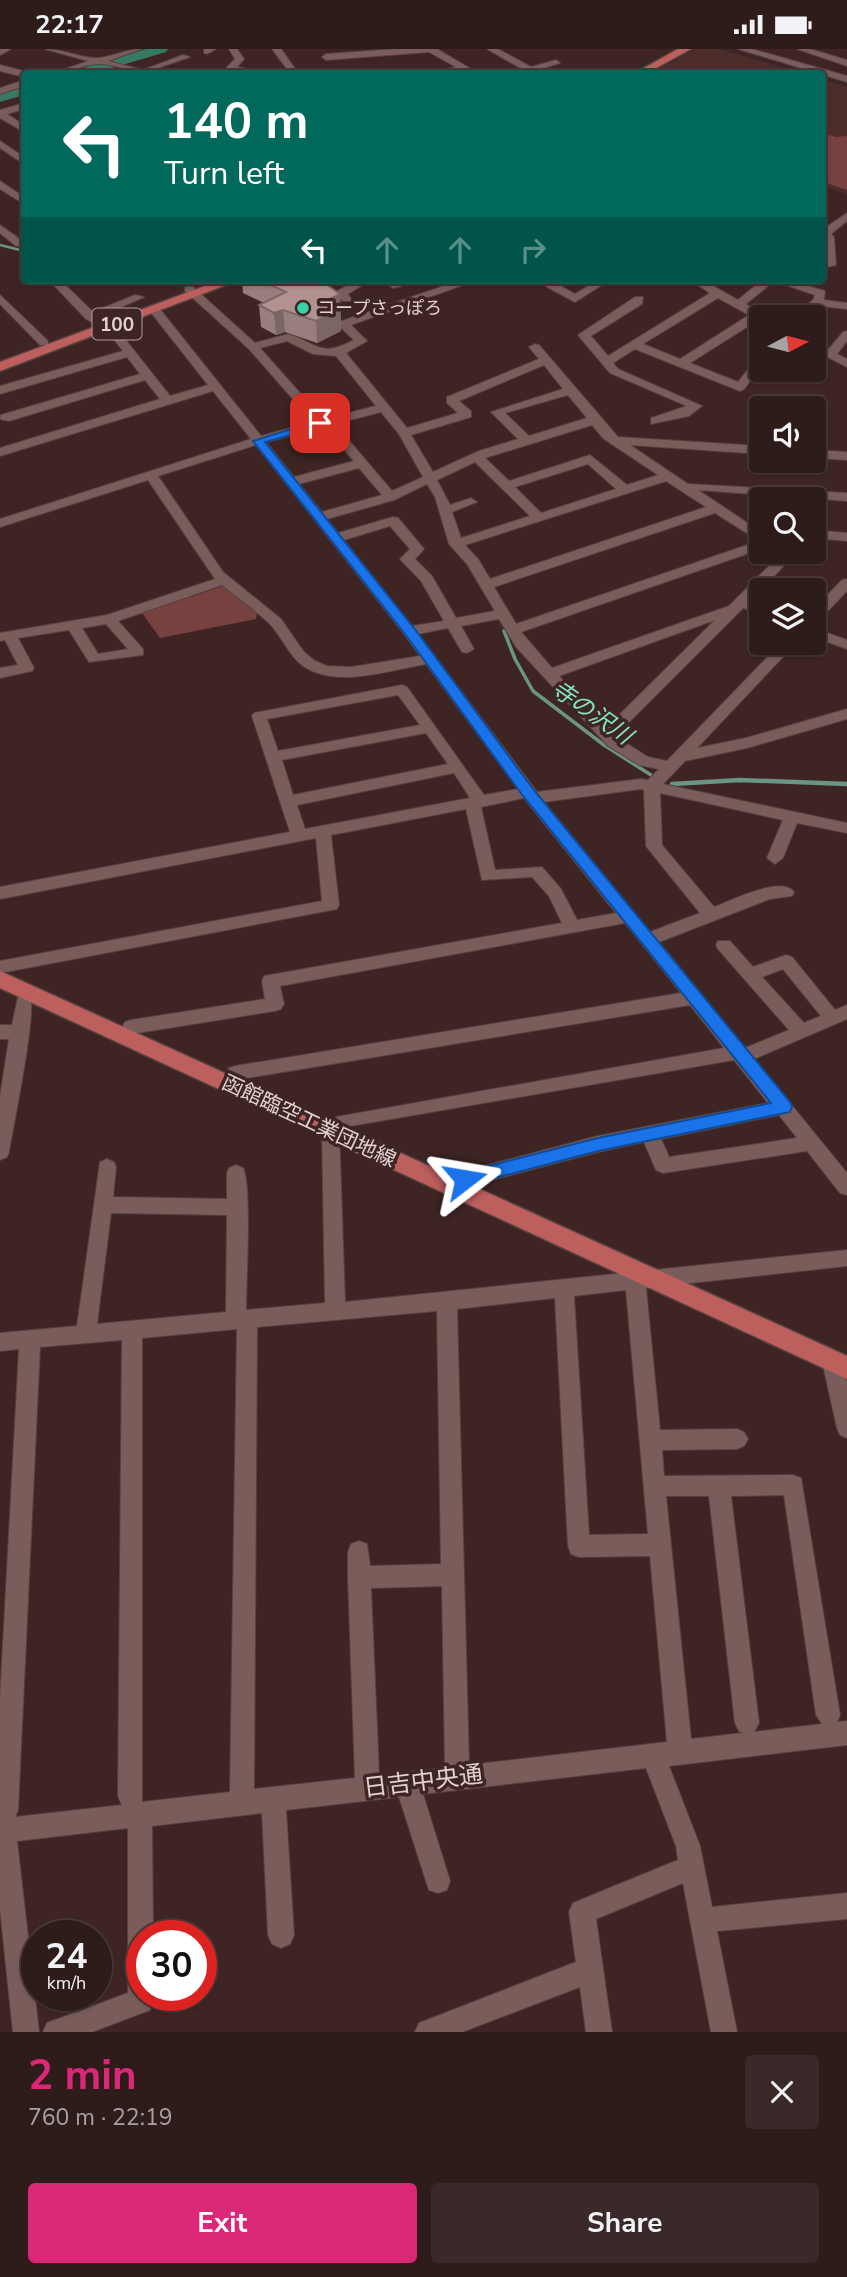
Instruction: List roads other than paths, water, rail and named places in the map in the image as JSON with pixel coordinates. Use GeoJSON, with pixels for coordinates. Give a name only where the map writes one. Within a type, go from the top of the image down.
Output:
{"type":"FeatureCollection","features":[{"type":"Feature","properties":{"kind":"main road"},"geometry":{"type":"LineString","coordinates":[[631,70],[670,49]]}},
{"type":"Feature","properties":{"kind":"main road"},"geometry":{"type":"LineString","coordinates":[[646,70],[686,49]]}},
{"type":"Feature","properties":{"kind":"main road","name":"100"},"geometry":{"type":"LineString","coordinates":[[0,367],[99,322],[155,310],[205,284]]}},
{"type":"Feature","properties":{"kind":"main road","name":"100"},"geometry":{"type":"LineString","coordinates":[[0,359],[99,322],[219,284]]}},
{"type":"Feature","properties":{"kind":"main road","name":"函館臨空工業団地線"},"geometry":{"type":"LineString","coordinates":[[0,979],[336,1127],[645,1280],[839,1365]]}},
{"type":"Feature","properties":{"kind":"street"},"geometry":{"type":"LineString","coordinates":[[0,52],[8,49]]}},
{"type":"Feature","properties":{"kind":"street"},"geometry":{"type":"LineString","coordinates":[[49,49],[127,70]]}},
{"type":"Feature","properties":{"kind":"street"},"geometry":{"type":"LineString","coordinates":[[69,70],[138,49]]}},
{"type":"Feature","properties":{"kind":"street"},"geometry":{"type":"LineString","coordinates":[[233,49],[240,59],[230,69],[238,70]]}},
{"type":"Feature","properties":{"kind":"street"},"geometry":{"type":"LineString","coordinates":[[276,49],[292,70]]}},
{"type":"Feature","properties":{"kind":"street"},"geometry":{"type":"LineString","coordinates":[[326,57],[448,49]]}},
{"type":"Feature","properties":{"kind":"street"},"geometry":{"type":"LineString","coordinates":[[491,49],[530,70],[556,63]]}},
{"type":"Feature","properties":{"kind":"street"},"geometry":{"type":"LineString","coordinates":[[742,49],[815,70]]}},
{"type":"Feature","properties":{"kind":"street"},"geometry":{"type":"LineString","coordinates":[[802,49],[847,63]]}},
{"type":"Feature","properties":{"kind":"street"},"geometry":{"type":"LineString","coordinates":[[431,50],[467,70]]}},
{"type":"Feature","properties":{"kind":"street"},"geometry":{"type":"LineString","coordinates":[[794,64],[813,53]]}},
{"type":"Feature","properties":{"kind":"street"},"geometry":{"type":"LineString","coordinates":[[370,54],[380,67]]}},
{"type":"Feature","properties":{"kind":"street"},"geometry":{"type":"LineString","coordinates":[[150,70],[186,57]]}},
{"type":"Feature","properties":{"kind":"street"},"geometry":{"type":"LineString","coordinates":[[532,57],[544,66]]}},
{"type":"Feature","properties":{"kind":"street"},"geometry":{"type":"LineString","coordinates":[[0,68],[21,73]]}},
{"type":"Feature","properties":{"kind":"street"},"geometry":{"type":"LineString","coordinates":[[451,70],[463,68]]}},
{"type":"Feature","properties":{"kind":"street"},"geometry":{"type":"LineString","coordinates":[[826,73],[847,79]]}},
{"type":"Feature","properties":{"kind":"street"},"geometry":{"type":"LineString","coordinates":[[0,91],[21,84]]}},
{"type":"Feature","properties":{"kind":"street"},"geometry":{"type":"LineString","coordinates":[[2,117],[21,108]]}},
{"type":"Feature","properties":{"kind":"street"},"geometry":{"type":"LineString","coordinates":[[2,117],[21,127]]}},
{"type":"Feature","properties":{"kind":"street"},"geometry":{"type":"LineString","coordinates":[[0,144],[21,159]]}},
{"type":"Feature","properties":{"kind":"street"},"geometry":{"type":"LineString","coordinates":[[0,184],[21,199]]}},
{"type":"Feature","properties":{"kind":"street"},"geometry":{"type":"LineString","coordinates":[[831,265],[828,237],[847,216]]}},
{"type":"Feature","properties":{"kind":"street"},"geometry":{"type":"LineString","coordinates":[[0,228],[21,244]]}},
{"type":"Feature","properties":{"kind":"street"},"geometry":{"type":"LineString","coordinates":[[58,284],[130,353],[167,401]]}},
{"type":"Feature","properties":{"kind":"street"},"geometry":{"type":"LineString","coordinates":[[294,284],[309,291],[324,284]]}},
{"type":"Feature","properties":{"kind":"street"},"geometry":{"type":"LineString","coordinates":[[346,299],[341,293],[358,284]]}},
{"type":"Feature","properties":{"kind":"street"},"geometry":{"type":"LineString","coordinates":[[393,284],[397,286]]}},
{"type":"Feature","properties":{"kind":"street"},"geometry":{"type":"LineString","coordinates":[[253,347],[288,337],[323,355],[340,353],[361,341],[343,324],[460,284]]}},
{"type":"Feature","properties":{"kind":"street"},"geometry":{"type":"LineString","coordinates":[[554,284],[575,299],[599,284]]}},
{"type":"Feature","properties":{"kind":"street"},"geometry":{"type":"LineString","coordinates":[[704,284],[749,310]]}},
{"type":"Feature","properties":{"kind":"street"},"geometry":{"type":"LineString","coordinates":[[739,305],[764,284]]}},
{"type":"Feature","properties":{"kind":"street"},"geometry":{"type":"LineString","coordinates":[[792,284],[821,293],[814,305]]}},
{"type":"Feature","properties":{"kind":"street"},"geometry":{"type":"LineString","coordinates":[[192,292],[253,347],[362,463],[390,497]]}},
{"type":"Feature","properties":{"kind":"street"},"geometry":{"type":"LineString","coordinates":[[606,362],[718,293]]}},
{"type":"Feature","properties":{"kind":"street"},"geometry":{"type":"LineString","coordinates":[[99,322],[139,297]]}},
{"type":"Feature","properties":{"kind":"street"},"geometry":{"type":"LineString","coordinates":[[0,298],[44,342]]}},
{"type":"Feature","properties":{"kind":"street"},"geometry":{"type":"LineString","coordinates":[[639,299],[584,335],[614,371],[696,406],[685,413],[655,421]]}},
{"type":"Feature","properties":{"kind":"street"},"geometry":{"type":"LineString","coordinates":[[818,302],[847,306]]}},
{"type":"Feature","properties":{"kind":"street"},"geometry":{"type":"LineString","coordinates":[[155,310],[409,631],[530,795],[847,1187]]}},
{"type":"Feature","properties":{"kind":"street"},"geometry":{"type":"LineString","coordinates":[[681,364],[749,322]]}},
{"type":"Feature","properties":{"kind":"street"},"geometry":{"type":"LineString","coordinates":[[830,355],[847,334]]}},
{"type":"Feature","properties":{"kind":"street"},"geometry":{"type":"LineString","coordinates":[[634,345],[740,387],[749,374]]}},
{"type":"Feature","properties":{"kind":"street"},"geometry":{"type":"LineString","coordinates":[[536,347],[570,391],[615,441],[749,530]]}},
{"type":"Feature","properties":{"kind":"street"},"geometry":{"type":"LineString","coordinates":[[0,390],[130,353]]}},
{"type":"Feature","properties":{"kind":"street"},"geometry":{"type":"LineString","coordinates":[[340,353],[404,433],[446,510],[456,544],[473,562],[521,644],[613,743],[644,761],[671,767]]}},
{"type":"Feature","properties":{"kind":"street"},"geometry":{"type":"LineString","coordinates":[[826,353],[847,364]]}},
{"type":"Feature","properties":{"kind":"street"},"geometry":{"type":"LineString","coordinates":[[404,433],[467,415],[451,400],[546,360]]}},
{"type":"Feature","properties":{"kind":"street"},"geometry":{"type":"LineString","coordinates":[[0,452],[10,427],[148,376]]}},
{"type":"Feature","properties":{"kind":"street"},"geometry":{"type":"LineString","coordinates":[[10,427],[167,401],[216,386]]}},
{"type":"Feature","properties":{"kind":"street"},"geometry":{"type":"LineString","coordinates":[[527,440],[497,412],[570,391]]}},
{"type":"Feature","properties":{"kind":"street"},"geometry":{"type":"LineString","coordinates":[[0,523],[258,441],[384,408]]}},
{"type":"Feature","properties":{"kind":"street"},"geometry":{"type":"LineString","coordinates":[[318,517],[390,497],[477,457],[595,420]]}},
{"type":"Feature","properties":{"kind":"street"},"geometry":{"type":"LineString","coordinates":[[615,441],[749,449]]}},
{"type":"Feature","properties":{"kind":"street"},"geometry":{"type":"LineString","coordinates":[[826,455],[847,456]]}},
{"type":"Feature","properties":{"kind":"street"},"geometry":{"type":"LineString","coordinates":[[477,457],[540,518]]}},
{"type":"Feature","properties":{"kind":"street"},"geometry":{"type":"LineString","coordinates":[[507,486],[590,459],[624,489]]}},
{"type":"Feature","properties":{"kind":"street"},"geometry":{"type":"LineString","coordinates":[[291,482],[362,463]]}},
{"type":"Feature","properties":{"kind":"street"},"geometry":{"type":"LineString","coordinates":[[151,475],[218,575],[276,622],[299,655],[317,668],[351,672],[430,659]]}},
{"type":"Feature","properties":{"kind":"street"},"geometry":{"type":"LineString","coordinates":[[456,544],[668,475]]}},
{"type":"Feature","properties":{"kind":"street"},"geometry":{"type":"LineString","coordinates":[[685,488],[693,486],[847,497]]}},
{"type":"Feature","properties":{"kind":"street"},"geometry":{"type":"LineString","coordinates":[[446,510],[471,502]]}},
{"type":"Feature","properties":{"kind":"street"},"geometry":{"type":"LineString","coordinates":[[486,585],[717,508]]}},
{"type":"Feature","properties":{"kind":"street"},"geometry":{"type":"LineString","coordinates":[[335,537],[393,521],[417,549],[407,559],[427,579],[467,649]]}},
{"type":"Feature","properties":{"kind":"street"},"geometry":{"type":"LineString","coordinates":[[826,535],[847,537]]}},
{"type":"Feature","properties":{"kind":"street"},"geometry":{"type":"LineString","coordinates":[[514,630],[749,549]]}},
{"type":"Feature","properties":{"kind":"street"},"geometry":{"type":"LineString","coordinates":[[605,734],[614,730],[776,564]]}},
{"type":"Feature","properties":{"kind":"street"},"geometry":{"type":"LineString","coordinates":[[0,673],[27,668],[5,637],[109,619],[225,580]]}},
{"type":"Feature","properties":{"kind":"street"},"geometry":{"type":"LineString","coordinates":[[826,605],[847,583]]}},
{"type":"Feature","properties":{"kind":"street"},"geometry":{"type":"LineString","coordinates":[[550,674],[738,605],[749,607]]}},
{"type":"Feature","properties":{"kind":"street"},"geometry":{"type":"LineString","coordinates":[[409,631],[504,614]]}},
{"type":"Feature","properties":{"kind":"street"},"geometry":{"type":"LineString","coordinates":[[73,625],[94,659],[138,652],[109,619]]}},
{"type":"Feature","properties":{"kind":"street"},"geometry":{"type":"LineString","coordinates":[[826,637],[847,645]]}},
{"type":"Feature","properties":{"kind":"street"},"geometry":{"type":"LineString","coordinates":[[711,915],[654,846],[652,786],[778,655]]}},
{"type":"Feature","properties":{"kind":"street"},"geometry":{"type":"LineString","coordinates":[[300,837],[259,716],[402,690],[458,767],[476,802],[488,876],[536,871],[555,893],[572,926]]}},
{"type":"Feature","properties":{"kind":"street"},"geometry":{"type":"LineString","coordinates":[[683,756],[747,743],[847,714]]}},
{"type":"Feature","properties":{"kind":"street"},"geometry":{"type":"LineString","coordinates":[[273,757],[429,728]]}},
{"type":"Feature","properties":{"kind":"street"},"geometry":{"type":"LineString","coordinates":[[288,801],[458,767]]}},
{"type":"Feature","properties":{"kind":"street"},"geometry":{"type":"LineString","coordinates":[[0,893],[476,802],[641,784],[847,828]]}},
{"type":"Feature","properties":{"kind":"street"},"geometry":{"type":"LineString","coordinates":[[775,858],[792,817]]}},
{"type":"Feature","properties":{"kind":"street"},"geometry":{"type":"LineString","coordinates":[[0,967],[331,905],[323,831]]}},
{"type":"Feature","properties":{"kind":"street"},"geometry":{"type":"LineString","coordinates":[[647,940],[768,893],[786,892]]}},
{"type":"Feature","properties":{"kind":"street"},"geometry":{"type":"LineString","coordinates":[[131,1027],[275,1004],[270,981],[627,917]]}},
{"type":"Feature","properties":{"kind":"street"},"geometry":{"type":"LineString","coordinates":[[724,945],[801,1032]]}},
{"type":"Feature","properties":{"kind":"street"},"geometry":{"type":"LineString","coordinates":[[335,1311],[336,1127],[740,1054],[839,1015],[786,961],[752,974]]}},
{"type":"Feature","properties":{"kind":"street"},"geometry":{"type":"LineString","coordinates":[[235,1073],[693,998]]}},
{"type":"Feature","properties":{"kind":"street"},"geometry":{"type":"LineString","coordinates":[[0,1152],[4,1097],[20,1032],[24,1002]]}},
{"type":"Feature","properties":{"kind":"street"},"geometry":{"type":"LineString","coordinates":[[0,1032],[20,1032]]}},
{"type":"Feature","properties":{"kind":"street"},"geometry":{"type":"LineString","coordinates":[[465,1179],[649,1133],[784,1107]]}},
{"type":"Feature","properties":{"kind":"street"},"geometry":{"type":"LineString","coordinates":[[649,1133],[663,1164],[813,1143]]}},
{"type":"Feature","properties":{"kind":"street"},"geometry":{"type":"LineString","coordinates":[[86,1334],[107,1167]]}},
{"type":"Feature","properties":{"kind":"street"},"geometry":{"type":"LineString","coordinates":[[236,1173],[242,1319],[242,1802]]}},
{"type":"Feature","properties":{"kind":"street"},"geometry":{"type":"LineString","coordinates":[[102,1205],[237,1207]]}},
{"type":"Feature","properties":{"kind":"street"},"geometry":{"type":"LineString","coordinates":[[0,1342],[447,1301],[847,1258]]}},
{"type":"Feature","properties":{"kind":"street"},"geometry":{"type":"LineString","coordinates":[[645,1280],[652,1440],[680,1752]]}},
{"type":"Feature","properties":{"kind":"street"},"geometry":{"type":"LineString","coordinates":[[564,1289],[579,1546],[662,1545]]}},
{"type":"Feature","properties":{"kind":"street"},"geometry":{"type":"LineString","coordinates":[[447,1301],[457,1777]]}},
{"type":"Feature","properties":{"kind":"street"},"geometry":{"type":"LineString","coordinates":[[56,2032],[141,2001],[135,1805],[132,1330]]}},
{"type":"Feature","properties":{"kind":"street"},"geometry":{"type":"LineString","coordinates":[[26,2032],[3,1824],[10,1549],[30,1340]]}},
{"type":"Feature","properties":{"kind":"street"},"geometry":{"type":"LineString","coordinates":[[839,1365],[847,1428]]}},
{"type":"Feature","properties":{"kind":"street"},"geometry":{"type":"LineString","coordinates":[[652,1440],[737,1439]]}},
{"type":"Feature","properties":{"kind":"street"},"geometry":{"type":"LineString","coordinates":[[656,1486],[793,1485],[828,1714]]}},
{"type":"Feature","properties":{"kind":"street"},"geometry":{"type":"LineString","coordinates":[[719,1486],[747,1723]]}},
{"type":"Feature","properties":{"kind":"street"},"geometry":{"type":"LineString","coordinates":[[359,1552],[367,1787]]}},
{"type":"Feature","properties":{"kind":"street"},"geometry":{"type":"LineString","coordinates":[[359,1577],[454,1575]]}},
{"type":"Feature","properties":{"kind":"street","name":"日吉中央通"},"geometry":{"type":"LineString","coordinates":[[3,1824],[135,1805],[242,1802],[847,1733]]}},
{"type":"Feature","properties":{"kind":"street"},"geometry":{"type":"LineString","coordinates":[[653,1756],[688,1846],[724,2032]]}},
{"type":"Feature","properties":{"kind":"street"},"geometry":{"type":"LineString","coordinates":[[407,1783],[438,1881]]}},
{"type":"Feature","properties":{"kind":"street"},"geometry":{"type":"LineString","coordinates":[[273,1798],[281,1935]]}},
{"type":"Feature","properties":{"kind":"street"},"geometry":{"type":"LineString","coordinates":[[600,2032],[582,1912],[692,1867]]}},
{"type":"Feature","properties":{"kind":"street"},"geometry":{"type":"LineString","coordinates":[[704,1920],[847,1906]]}},
{"type":"Feature","properties":{"kind":"street"},"geometry":{"type":"LineString","coordinates":[[428,2032],[590,1970]]}},
{"type":"Feature","properties":{"kind":"waterway"},"geometry":{"type":"LineString","coordinates":[[91,70],[161,49]]}},
{"type":"Feature","properties":{"kind":"waterway"},"geometry":{"type":"LineString","coordinates":[[0,98],[21,92]]}},
{"type":"Feature","properties":{"kind":"waterway","name":"寺の沢川"},"geometry":{"type":"LineString","coordinates":[[0,245],[21,250]]}},
{"type":"Feature","properties":{"kind":"waterway","name":"寺の沢川"},"geometry":{"type":"LineString","coordinates":[[175,284],[181,285]]}},
{"type":"Feature","properties":{"kind":"waterway","name":"寺の沢川"},"geometry":{"type":"LineString","coordinates":[[504,631],[515,659],[533,691],[604,745],[651,775]]}},
{"type":"Feature","properties":{"kind":"waterway","name":"寺の沢川"},"geometry":{"type":"LineString","coordinates":[[672,784],[740,780],[847,784]]}},
{"type":"Feature","properties":{"kind":"place","name":"コープさっぽろ"},"geometry":{"type":"Point","coordinates":[303,308]}}]}
